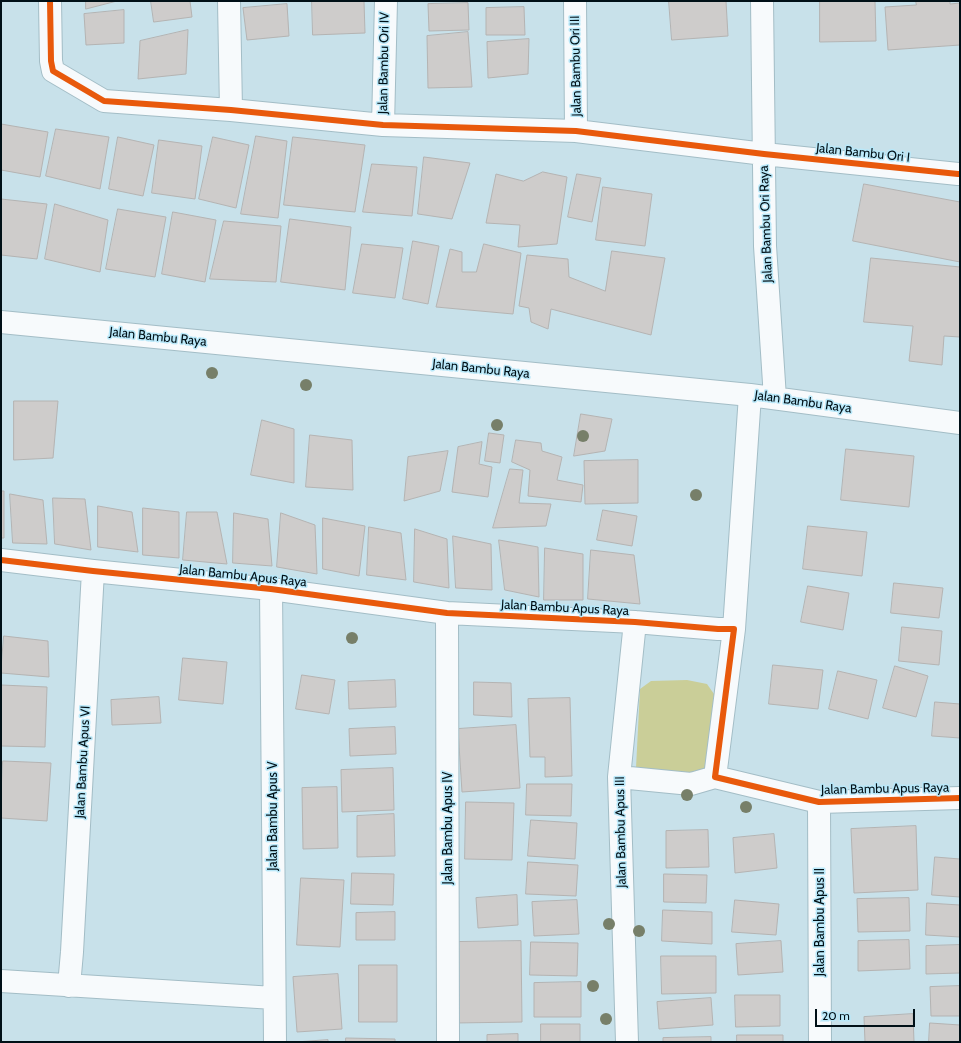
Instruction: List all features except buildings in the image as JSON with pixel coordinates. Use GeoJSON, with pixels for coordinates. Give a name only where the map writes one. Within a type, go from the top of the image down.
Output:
{"type":"FeatureCollection","features":[{"type":"Feature","properties":{"kind":"street","name":"Jalan Bambu Ori I"},"geometry":{"type":"LineString","coordinates":[[50,1],[51,61],[54,71],[104,101],[231,110],[383,125],[576,131],[764,154],[960,174]]}},
{"type":"Feature","properties":{"kind":"street"},"geometry":{"type":"LineString","coordinates":[[229,1],[231,110]]}},
{"type":"Feature","properties":{"kind":"street","name":"Jalan Bambu Ori IV"},"geometry":{"type":"LineString","coordinates":[[383,125],[386,1]]}},
{"type":"Feature","properties":{"kind":"street","name":"Jalan Bambu Ori III"},"geometry":{"type":"LineString","coordinates":[[575,1],[576,131]]}},
{"type":"Feature","properties":{"kind":"street","name":"Jalan Bambu Ori Raya"},"geometry":{"type":"LineString","coordinates":[[762,1],[766,253],[775,398]]}},
{"type":"Feature","properties":{"kind":"street","name":"Jalan Bambu Raya"},"geometry":{"type":"LineString","coordinates":[[1,322],[750,395],[960,423]]}},
{"type":"Feature","properties":{"kind":"street"},"geometry":{"type":"LineString","coordinates":[[619,777],[691,784],[715,777],[734,629],[750,395]]}},
{"type":"Feature","properties":{"kind":"street","name":"Jalan Bambu Apus Raya"},"geometry":{"type":"LineString","coordinates":[[1,560],[93,572],[271,589],[447,613],[635,622],[734,629]]}},
{"type":"Feature","properties":{"kind":"street","name":"Jalan Bambu Apus VI"},"geometry":{"type":"LineString","coordinates":[[69,986],[93,572]]}},
{"type":"Feature","properties":{"kind":"street","name":"Jalan Bambu Apus V"},"geometry":{"type":"LineString","coordinates":[[271,589],[275,1042]]}},
{"type":"Feature","properties":{"kind":"street","name":"Jalan Bambu Apus IV"},"geometry":{"type":"LineString","coordinates":[[447,613],[448,1042]]}},
{"type":"Feature","properties":{"kind":"street","name":"Jalan Bambu Apus III"},"geometry":{"type":"LineString","coordinates":[[627,1042],[619,777],[635,622]]}},
{"type":"Feature","properties":{"kind":"street","name":"Jalan Bambu Apus Raya"},"geometry":{"type":"LineString","coordinates":[[715,777],[819,802],[960,798]]}},
{"type":"Feature","properties":{"kind":"street","name":"Jalan Bambu Apus II"},"geometry":{"type":"LineString","coordinates":[[819,802],[820,1042]]}},
{"type":"Feature","properties":{"kind":"street"},"geometry":{"type":"LineString","coordinates":[[1,981],[274,998]]}},
{"type":"Feature","properties":{"kind":"green space"},"geometry":{"type":"Polygon","coordinates":[[[687,680],[707,684],[714,694],[710,767],[687,776],[636,768],[640,689],[651,681],[687,680]]]}},
{"type":"Feature","properties":{"kind":"cycle path"},"geometry":{"type":"LineString","coordinates":[[50,1],[51,61],[53,71],[104,101],[231,110],[383,125],[576,131],[764,154],[960,174]]}},
{"type":"Feature","properties":{"kind":"cycle path"},"geometry":{"type":"LineString","coordinates":[[1,560],[271,589],[447,613],[635,622],[734,629],[715,777],[819,802],[960,798]]}}]}
